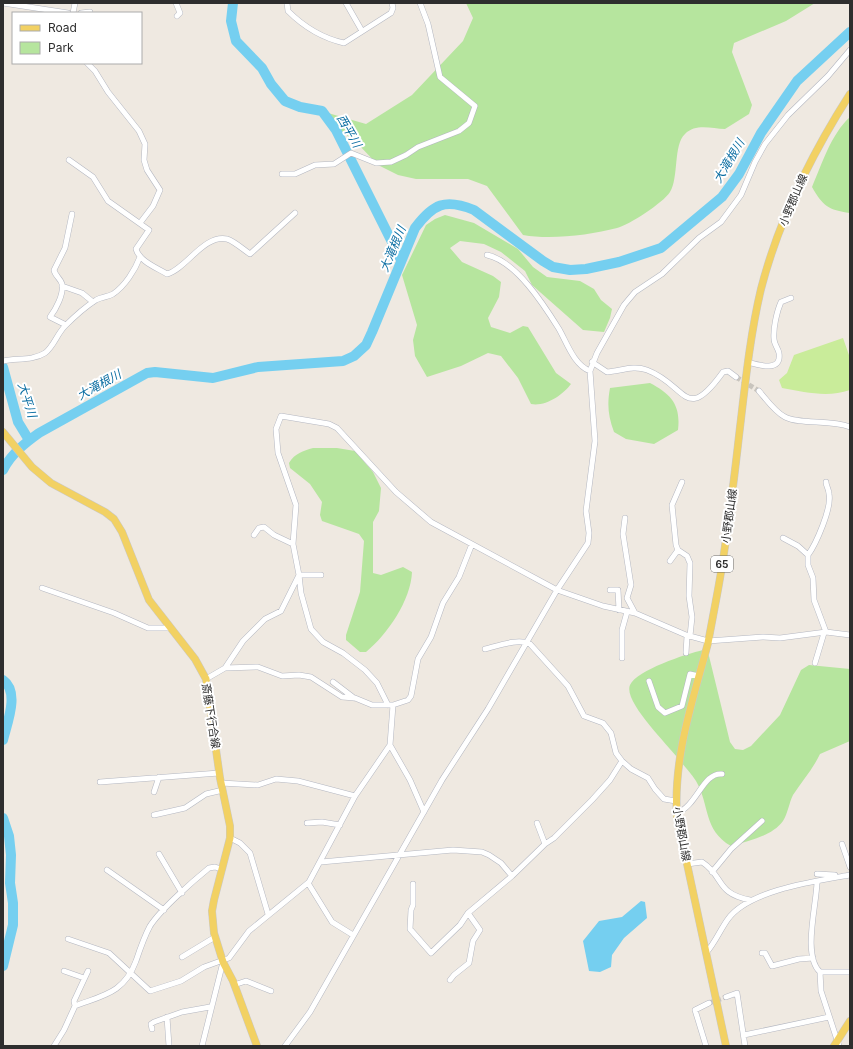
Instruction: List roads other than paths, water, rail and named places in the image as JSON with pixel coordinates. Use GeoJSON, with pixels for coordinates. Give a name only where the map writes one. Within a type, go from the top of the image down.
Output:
{"type":"FeatureCollection","features":[{"type":"Feature","properties":{"kind":"main road","name":"小野郡山線"},"geometry":{"type":"LineString","coordinates":[[726,1046],[677,813],[676,801],[679,759],[708,641],[730,513],[748,362],[761,289],[780,228],[812,158],[850,94]]}},
{"type":"Feature","properties":{"kind":"main road","name":"斎藤下行合線"},"geometry":{"type":"LineString","coordinates":[[3,432],[30,464],[51,483],[105,512],[114,519],[122,532],[149,600],[195,659],[206,679],[219,773],[228,810],[230,838],[221,869],[212,911],[215,937],[223,962],[234,985],[257,1046]]}},
{"type":"Feature","properties":{"kind":"main road"},"geometry":{"type":"LineString","coordinates":[[837,1044],[850,1021]]}},
{"type":"Feature","properties":{"kind":"street"},"geometry":{"type":"LineString","coordinates":[[3,3],[62,12]]}},
{"type":"Feature","properties":{"kind":"street"},"geometry":{"type":"LineString","coordinates":[[176,3],[180,13],[177,16]]}},
{"type":"Feature","properties":{"kind":"street"},"geometry":{"type":"LineString","coordinates":[[287,3],[288,11],[310,30],[344,43],[391,13],[393,8],[392,3]]}},
{"type":"Feature","properties":{"kind":"street"},"geometry":{"type":"LineString","coordinates":[[346,3],[362,31]]}},
{"type":"Feature","properties":{"kind":"street"},"geometry":{"type":"LineString","coordinates":[[282,174],[295,174],[314,165],[334,164],[351,153],[376,163],[391,162],[418,147],[459,131],[469,122],[475,106],[440,77],[428,24],[420,3]]}},
{"type":"Feature","properties":{"kind":"street"},"geometry":{"type":"LineString","coordinates":[[285,1046],[310,1012],[424,812],[488,709],[557,590],[588,543],[589,533],[586,511],[595,441],[590,371],[592,362],[628,300],[642,286],[662,274],[699,238],[721,222],[741,195],[755,162],[765,144],[788,116],[828,76],[850,50]]}},
{"type":"Feature","properties":{"kind":"street"},"geometry":{"type":"LineString","coordinates":[[88,64],[95,71],[108,92],[139,131],[145,144],[144,160],[147,170],[160,190],[153,206],[140,223]]}},
{"type":"Feature","properties":{"kind":"street"},"geometry":{"type":"LineString","coordinates":[[69,160],[93,177],[108,201],[149,230],[136,249],[140,257],[167,274],[173,272],[201,248],[223,239],[228,239],[250,254],[295,213]]}},
{"type":"Feature","properties":{"kind":"street"},"geometry":{"type":"LineString","coordinates":[[66,325],[50,317],[54,311],[62,286],[54,270],[65,248],[72,214]]}},
{"type":"Feature","properties":{"kind":"street"},"geometry":{"type":"LineString","coordinates":[[487,255],[504,262],[515,271],[559,329],[579,364],[590,371]]}},
{"type":"Feature","properties":{"kind":"street"},"geometry":{"type":"LineString","coordinates":[[3,361],[24,360],[45,353],[66,325],[94,302],[113,294],[120,287],[136,267],[140,257]]}},
{"type":"Feature","properties":{"kind":"street"},"geometry":{"type":"LineString","coordinates":[[62,286],[82,293],[94,302]]}},
{"type":"Feature","properties":{"kind":"street"},"geometry":{"type":"LineString","coordinates":[[748,362],[763,367],[768,367],[779,360],[779,352],[774,338],[775,326],[781,302],[791,298]]}},
{"type":"Feature","properties":{"kind":"street"},"geometry":{"type":"LineString","coordinates":[[592,362],[607,372],[625,368],[646,370],[668,382],[686,397],[693,399],[700,398],[709,392],[723,372],[728,372],[736,377]]}},
{"type":"Feature","properties":{"kind":"street"},"geometry":{"type":"LineString","coordinates":[[759,391],[776,410],[787,418],[839,423],[850,427]]}},
{"type":"Feature","properties":{"kind":"street"},"geometry":{"type":"LineString","coordinates":[[424,812],[410,780],[390,745],[391,705],[377,683],[365,670],[343,653],[323,642],[311,629],[301,593],[293,544],[296,505],[278,453],[276,429],[281,416],[329,424],[337,428],[374,469],[419,512],[445,531],[557,590],[619,610],[634,613],[688,636],[708,641],[763,637],[780,638],[825,633],[850,635]]}},
{"type":"Feature","properties":{"kind":"street"},"geometry":{"type":"LineString","coordinates":[[682,482],[672,505],[676,545],[678,550],[687,556],[690,563],[689,596],[692,617],[686,653]]}},
{"type":"Feature","properties":{"kind":"street"},"geometry":{"type":"LineString","coordinates":[[815,663],[825,633],[814,600],[813,578],[808,564],[808,555],[822,528],[828,507],[830,494],[826,482]]}},
{"type":"Feature","properties":{"kind":"street"},"geometry":{"type":"LineString","coordinates":[[625,518],[623,534],[631,585],[627,598],[634,613]]}},
{"type":"Feature","properties":{"kind":"street"},"geometry":{"type":"LineString","coordinates":[[254,535],[259,528],[264,527],[274,535],[293,544]]}},
{"type":"Feature","properties":{"kind":"street"},"geometry":{"type":"LineString","coordinates":[[783,538],[798,546],[808,555]]}},
{"type":"Feature","properties":{"kind":"street"},"geometry":{"type":"LineString","coordinates":[[333,682],[355,698],[372,705],[391,705],[408,700],[411,696],[418,658],[431,637],[443,603],[459,577],[472,544]]}},
{"type":"Feature","properties":{"kind":"street"},"geometry":{"type":"LineString","coordinates":[[670,561],[678,550]]}},
{"type":"Feature","properties":{"kind":"street"},"geometry":{"type":"LineString","coordinates":[[299,575],[321,575]]}},
{"type":"Feature","properties":{"kind":"street"},"geometry":{"type":"LineString","coordinates":[[206,679],[225,668],[243,641],[265,619],[281,612],[299,575]]}},
{"type":"Feature","properties":{"kind":"street"},"geometry":{"type":"LineString","coordinates":[[42,588],[114,613],[148,628],[170,628]]}},
{"type":"Feature","properties":{"kind":"street"},"geometry":{"type":"LineString","coordinates":[[610,590],[618,590],[619,610]]}},
{"type":"Feature","properties":{"kind":"street"},"geometry":{"type":"LineString","coordinates":[[622,658],[622,630],[627,612]]}},
{"type":"Feature","properties":{"kind":"street"},"geometry":{"type":"LineString","coordinates":[[485,649],[526,642],[536,649],[568,686],[584,716],[603,723],[611,733],[616,753],[622,761],[631,769],[648,778],[660,796],[667,800],[676,801]]}},
{"type":"Feature","properties":{"kind":"street"},"geometry":{"type":"LineString","coordinates":[[225,668],[258,667],[282,676],[299,675],[310,677],[342,697],[355,698]]}},
{"type":"Feature","properties":{"kind":"street"},"geometry":{"type":"LineString","coordinates":[[649,681],[658,707],[665,713],[682,706],[690,674],[699,676]]}},
{"type":"Feature","properties":{"kind":"street"},"geometry":{"type":"LineString","coordinates":[[68,939],[109,953],[146,989],[154,990],[181,981],[204,967],[223,962],[229,958],[249,931],[308,883],[355,796],[390,745]]}},
{"type":"Feature","properties":{"kind":"street"},"geometry":{"type":"LineString","coordinates":[[413,884],[413,905],[411,910],[410,929],[431,953],[460,925],[468,913],[512,876],[545,844],[554,838],[592,800],[610,780],[622,761]]}},
{"type":"Feature","properties":{"kind":"street"},"geometry":{"type":"LineString","coordinates":[[100,782],[219,773]]}},
{"type":"Feature","properties":{"kind":"street"},"geometry":{"type":"LineString","coordinates":[[677,813],[690,805],[712,775],[722,774]]}},
{"type":"Feature","properties":{"kind":"street"},"geometry":{"type":"LineString","coordinates":[[154,792],[159,777]]}},
{"type":"Feature","properties":{"kind":"street"},"geometry":{"type":"LineString","coordinates":[[154,815],[185,808],[206,794],[222,787],[258,784],[276,779],[298,781],[355,796]]}},
{"type":"Feature","properties":{"kind":"street"},"geometry":{"type":"LineString","coordinates":[[712,872],[731,849],[762,821]]}},
{"type":"Feature","properties":{"kind":"street"},"geometry":{"type":"LineString","coordinates":[[307,823],[322,822],[340,825]]}},
{"type":"Feature","properties":{"kind":"street"},"geometry":{"type":"LineString","coordinates":[[537,823],[545,844]]}},
{"type":"Feature","properties":{"kind":"street"},"geometry":{"type":"LineString","coordinates":[[230,838],[240,843],[250,853],[268,914]]}},
{"type":"Feature","properties":{"kind":"street"},"geometry":{"type":"LineString","coordinates":[[842,844],[850,868]]}},
{"type":"Feature","properties":{"kind":"street"},"geometry":{"type":"LineString","coordinates":[[320,862],[453,850],[482,852],[501,863],[512,876]]}},
{"type":"Feature","properties":{"kind":"street"},"geometry":{"type":"LineString","coordinates":[[159,854],[182,893]]}},
{"type":"Feature","properties":{"kind":"street"},"geometry":{"type":"LineString","coordinates":[[687,864],[702,862],[712,872],[727,892],[737,898],[750,900]]}},
{"type":"Feature","properties":{"kind":"street"},"geometry":{"type":"LineString","coordinates":[[75,1006],[105,996],[116,990],[131,974],[149,928],[164,910],[209,868],[215,867],[221,869]]}},
{"type":"Feature","properties":{"kind":"street"},"geometry":{"type":"LineString","coordinates":[[107,870],[164,910]]}},
{"type":"Feature","properties":{"kind":"street"},"geometry":{"type":"LineString","coordinates":[[817,874],[826,876],[844,874],[849,875]]}},
{"type":"Feature","properties":{"kind":"street"},"geometry":{"type":"LineString","coordinates":[[706,953],[716,941],[728,919],[750,900],[784,889],[849,875]]}},
{"type":"Feature","properties":{"kind":"street"},"geometry":{"type":"LineString","coordinates":[[817,881],[812,935],[814,958],[816,968],[820,972],[821,991],[837,1044]]}},
{"type":"Feature","properties":{"kind":"street"},"geometry":{"type":"LineString","coordinates":[[308,883],[332,922],[353,935]]}},
{"type":"Feature","properties":{"kind":"street"},"geometry":{"type":"LineString","coordinates":[[450,980],[469,962],[473,941],[480,930],[468,913]]}},
{"type":"Feature","properties":{"kind":"street"},"geometry":{"type":"LineString","coordinates":[[182,957],[215,937]]}},
{"type":"Feature","properties":{"kind":"street"},"geometry":{"type":"LineString","coordinates":[[762,953],[766,953],[772,966],[798,959],[814,958]]}},
{"type":"Feature","properties":{"kind":"street"},"geometry":{"type":"LineString","coordinates":[[202,1046],[210,1007],[223,962]]}},
{"type":"Feature","properties":{"kind":"street"},"geometry":{"type":"LineString","coordinates":[[64,971],[84,978]]}},
{"type":"Feature","properties":{"kind":"street"},"geometry":{"type":"LineString","coordinates":[[54,1046],[64,1030],[75,1006],[74,1001],[88,971]]}},
{"type":"Feature","properties":{"kind":"street"},"geometry":{"type":"LineString","coordinates":[[820,972],[850,972]]}},
{"type":"Feature","properties":{"kind":"street"},"geometry":{"type":"LineString","coordinates":[[234,985],[246,981],[271,992]]}},
{"type":"Feature","properties":{"kind":"street"},"geometry":{"type":"LineString","coordinates":[[726,997],[737,993],[745,1046]]}},
{"type":"Feature","properties":{"kind":"street"},"geometry":{"type":"LineString","coordinates":[[706,1046],[695,1010],[709,1003]]}},
{"type":"Feature","properties":{"kind":"street"},"geometry":{"type":"LineString","coordinates":[[152,1029],[152,1022],[182,1012],[210,1007]]}},
{"type":"Feature","properties":{"kind":"street"},"geometry":{"type":"LineString","coordinates":[[167,1017],[169,1046]]}},
{"type":"Feature","properties":{"kind":"street"},"geometry":{"type":"LineString","coordinates":[[744,1035],[829,1017]]}},
{"type":"Feature","properties":{"kind":"water"},"geometry":{"type":"Polygon","coordinates":[[[641,901],[645,902],[647,918],[624,938],[612,955],[611,967],[600,972],[589,971],[583,941],[599,921],[622,917],[641,901]]]}},
{"type":"Feature","properties":{"kind":"waterway","name":"西平川"},"geometry":{"type":"LineString","coordinates":[[233,3],[231,21],[236,41],[262,68],[271,84],[285,101],[300,107],[322,111],[336,130],[401,260]]}},
{"type":"Feature","properties":{"kind":"waterway","name":"大滝根川"},"geometry":{"type":"LineString","coordinates":[[3,470],[14,454],[39,433],[147,373],[155,372],[213,378],[258,367],[343,361],[354,356],[366,345],[415,228],[428,213],[440,206],[455,204],[474,210],[553,267],[570,270],[586,269],[619,262],[661,248],[722,197],[739,174],[761,133],[797,81],[850,32]]}},
{"type":"Feature","properties":{"kind":"waterway","name":"大平川"},"geometry":{"type":"LineString","coordinates":[[3,367],[18,422],[29,440]]}},
{"type":"Feature","properties":{"kind":"waterway","name":"大滝根川"},"geometry":{"type":"LineString","coordinates":[[3,680],[8,685],[12,700],[3,740]]}},
{"type":"Feature","properties":{"kind":"waterway","name":"大滝根川"},"geometry":{"type":"LineString","coordinates":[[3,818],[9,836],[11,855],[10,883],[13,903],[13,925],[3,966]]}},
{"type":"Feature","properties":{"kind":"tunnel"},"geometry":{"type":"LineString","coordinates":[[736,377],[759,391]]}},
{"type":"Feature","properties":{"kind":"tunnel"},"geometry":{"type":"LineString","coordinates":[[709,1003],[726,997]]}}]}
